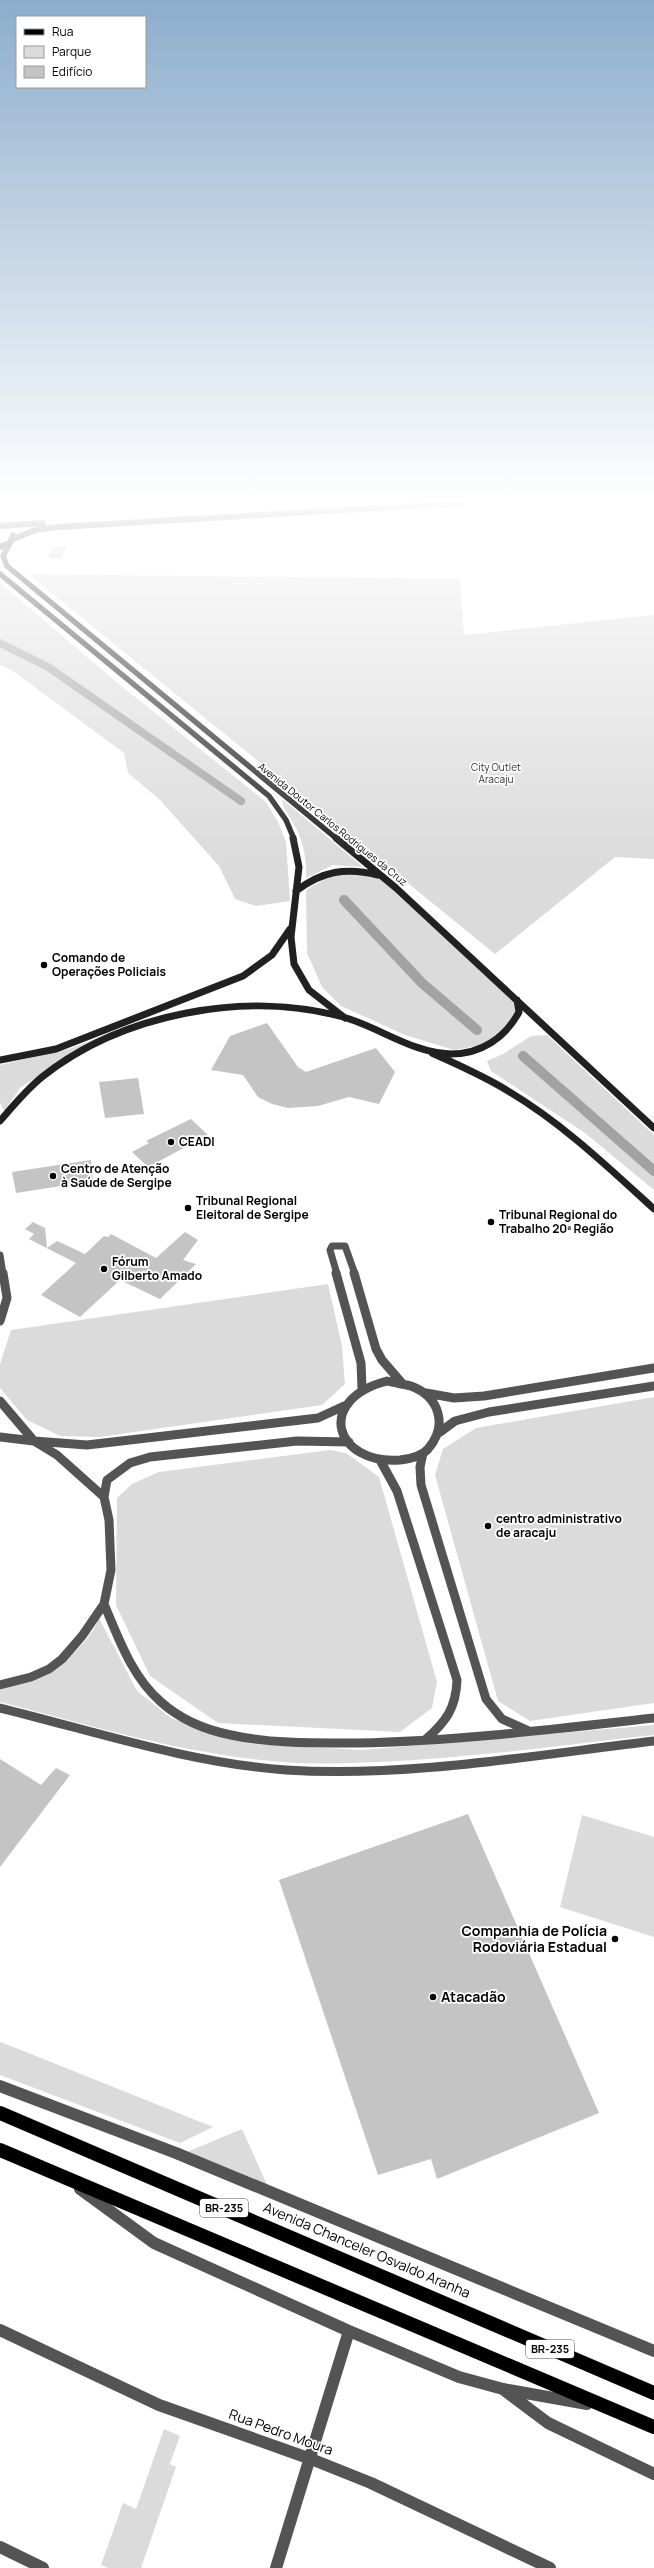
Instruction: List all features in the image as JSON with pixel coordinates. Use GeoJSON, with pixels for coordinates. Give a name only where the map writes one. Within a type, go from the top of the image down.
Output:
{"type":"FeatureCollection","features":[{"type":"Feature","properties":{"kind":"main road","name":"Avenida Doutor Carlos Rodrigues da Cruz"},"geometry":{"type":"LineString","coordinates":[[59,623],[269,796],[284,812],[290,826],[299,868],[290,928]]}},
{"type":"Feature","properties":{"kind":"main road","name":"Avenida Doutor Carlos Rodrigues da Cruz"},"geometry":{"type":"LineString","coordinates":[[76,623],[382,876],[516,998],[654,1128]]}},
{"type":"Feature","properties":{"kind":"main road"},"geometry":{"type":"LineString","coordinates":[[296,891],[313,877],[334,870],[366,871],[382,876]]}},
{"type":"Feature","properties":{"kind":"main road"},"geometry":{"type":"LineString","coordinates":[[0,1060],[56,1049],[152,1012],[256,968],[272,955],[290,928]]}},
{"type":"Feature","properties":{"kind":"main road"},"geometry":{"type":"LineString","coordinates":[[290,928],[291,953],[299,978],[316,998],[345,1018]]}},
{"type":"Feature","properties":{"kind":"main road"},"geometry":{"type":"LineString","coordinates":[[426,1050],[468,1051],[492,1044],[505,1034],[517,1018],[520,1007],[516,998]]}},
{"type":"Feature","properties":{"kind":"main road"},"geometry":{"type":"LineString","coordinates":[[0,1121],[33,1086],[65,1061],[92,1048],[161,1020],[184,1014],[239,1006],[299,1009],[345,1018],[426,1050],[481,1075],[520,1098],[592,1153],[654,1208]]}},
{"type":"Feature","properties":{"kind":"main road"},"geometry":{"type":"LineString","coordinates":[[152,1012],[161,1020]]}},
{"type":"Feature","properties":{"kind":"main road","name":"Avenida Chanceler Osvaldo Aranha"},"geometry":{"type":"LineString","coordinates":[[0,2113],[448,2302],[561,2354],[654,2393]]}},
{"type":"Feature","properties":{"kind":"main road","name":"BR-235"},"geometry":{"type":"LineString","coordinates":[[0,2150],[654,2427]]}},
{"type":"Feature","properties":{"kind":"street"},"geometry":{"type":"LineString","coordinates":[[362,1388],[361,1363],[330,1250],[337,1245],[345,1246],[348,1250],[376,1349],[382,1360],[401,1382]]}},
{"type":"Feature","properties":{"kind":"street"},"geometry":{"type":"LineString","coordinates":[[0,1255],[6,1298],[0,1321]]}},
{"type":"Feature","properties":{"kind":"street"},"geometry":{"type":"LineString","coordinates":[[425,1392],[436,1404],[441,1418],[440,1432],[434,1444],[423,1453],[395,1461],[380,1460],[362,1453],[349,1442],[342,1430],[341,1418],[344,1406],[351,1396],[362,1388],[387,1382],[401,1382],[438,1397],[452,1397],[496,1394],[654,1368]]}},
{"type":"Feature","properties":{"kind":"street"},"geometry":{"type":"LineString","coordinates":[[440,1432],[455,1421],[489,1412],[654,1386]]}},
{"type":"Feature","properties":{"kind":"street"},"geometry":{"type":"LineString","coordinates":[[0,1401],[34,1441],[57,1455],[104,1497]]}},
{"type":"Feature","properties":{"kind":"street"},"geometry":{"type":"LineString","coordinates":[[0,1437],[87,1445],[124,1442],[318,1418],[344,1406]]}},
{"type":"Feature","properties":{"kind":"street"},"geometry":{"type":"LineString","coordinates":[[0,1685],[31,1677],[54,1665],[82,1636],[104,1604],[111,1570],[109,1520],[104,1497],[106,1480],[130,1463],[150,1457],[297,1441],[349,1442]]}},
{"type":"Feature","properties":{"kind":"street"},"geometry":{"type":"LineString","coordinates":[[423,1453],[419,1472],[420,1485],[486,1700],[502,1719],[527,1730]]}},
{"type":"Feature","properties":{"kind":"street"},"geometry":{"type":"LineString","coordinates":[[380,1460],[397,1491],[457,1680],[454,1708],[447,1721],[425,1740]]}},
{"type":"Feature","properties":{"kind":"street"},"geometry":{"type":"LineString","coordinates":[[104,1604],[134,1673],[162,1703],[197,1723],[230,1735],[254,1739],[364,1743],[425,1740],[654,1718]]}},
{"type":"Feature","properties":{"kind":"street"},"geometry":{"type":"LineString","coordinates":[[0,1708],[184,1754],[266,1768],[305,1770],[368,1771],[491,1761],[654,1741]]}},
{"type":"Feature","properties":{"kind":"street"},"geometry":{"type":"LineString","coordinates":[[0,2086],[176,2153],[654,2351]]}},
{"type":"Feature","properties":{"kind":"street"},"geometry":{"type":"LineString","coordinates":[[69,2179],[154,2243],[349,2331],[459,2376],[503,2389],[611,2409]]}},
{"type":"Feature","properties":{"kind":"street","name":"Rua Pedro Moura"},"geometry":{"type":"LineString","coordinates":[[0,2330],[159,2405],[311,2459],[371,2483],[550,2568]]}},
{"type":"Feature","properties":{"kind":"street"},"geometry":{"type":"LineString","coordinates":[[276,2568],[311,2459],[349,2331]]}},
{"type":"Feature","properties":{"kind":"street"},"geometry":{"type":"LineString","coordinates":[[503,2389],[548,2423],[654,2474]]}},
{"type":"Feature","properties":{"kind":"street"},"geometry":{"type":"LineString","coordinates":[[0,2547],[44,2568]]}},
{"type":"Feature","properties":{"kind":"green space"},"geometry":{"type":"Polygon","coordinates":[[[0,623],[47,623],[119,684],[266,802],[278,822],[286,842],[290,901],[256,906],[235,899],[219,866],[160,800],[128,773],[124,753],[13,671],[0,665],[0,623]]]}},
{"type":"Feature","properties":{"kind":"green space","name":"City Outlet Aracaju"},"geometry":{"type":"Polygon","coordinates":[[[88,623],[463,623],[464,635],[580,623],[654,623],[654,859],[615,857],[495,954],[88,623]]]}},
{"type":"Feature","properties":{"kind":"green space"},"geometry":{"type":"Polygon","coordinates":[[[282,799],[363,867],[333,865],[306,878],[306,863],[302,842],[296,828],[284,808],[282,799]]]}},
{"type":"Feature","properties":{"kind":"green space"},"geometry":{"type":"Polygon","coordinates":[[[338,874],[378,877],[516,1000],[515,1024],[498,1042],[454,1050],[405,1035],[341,1006],[322,987],[307,953],[306,890],[327,878],[338,874]]]}},
{"type":"Feature","properties":{"kind":"green space"},"geometry":{"type":"Polygon","coordinates":[[[148,1018],[150,1020],[61,1061],[20,1088],[4,1111],[0,1102],[0,1065],[72,1048],[148,1018]]]}},
{"type":"Feature","properties":{"kind":"green space"},"geometry":{"type":"Polygon","coordinates":[[[547,1035],[654,1135],[654,1190],[585,1133],[491,1071],[487,1061],[503,1054],[531,1036],[547,1035]]]}},
{"type":"Feature","properties":{"kind":"green space"},"geometry":{"type":"Polygon","coordinates":[[[328,1284],[342,1346],[345,1384],[322,1405],[100,1437],[60,1436],[27,1420],[0,1388],[0,1364],[11,1330],[328,1284]]]}},
{"type":"Feature","properties":{"kind":"green space"},"geometry":{"type":"Polygon","coordinates":[[[654,1397],[654,1703],[530,1721],[498,1701],[435,1475],[443,1449],[476,1428],[654,1397]]]}},
{"type":"Feature","properties":{"kind":"green space"},"geometry":{"type":"Polygon","coordinates":[[[330,1450],[346,1453],[379,1477],[437,1682],[432,1708],[400,1732],[218,1723],[150,1676],[116,1605],[117,1498],[132,1484],[159,1472],[330,1450]]]}},
{"type":"Feature","properties":{"kind":"green space"},"geometry":{"type":"Polygon","coordinates":[[[99,1618],[137,1691],[171,1718],[212,1733],[253,1744],[362,1750],[654,1725],[654,1735],[448,1758],[331,1764],[295,1763],[211,1753],[176,1746],[105,1730],[0,1702],[0,1690],[14,1686],[44,1673],[71,1655],[92,1632],[99,1618]]]}},
{"type":"Feature","properties":{"kind":"green space"},"geometry":{"type":"Polygon","coordinates":[[[582,1815],[654,1837],[654,1937],[560,1907],[582,1815]]]}},
{"type":"Feature","properties":{"kind":"green space"},"geometry":{"type":"Polygon","coordinates":[[[0,2042],[213,2127],[180,2143],[0,2075],[0,2042]]]}},
{"type":"Feature","properties":{"kind":"green space"},"geometry":{"type":"Polygon","coordinates":[[[242,2129],[268,2187],[187,2152],[242,2129]]]}},
{"type":"Feature","properties":{"kind":"green space"},"geometry":{"type":"Polygon","coordinates":[[[164,2429],[180,2436],[170,2464],[176,2467],[141,2568],[108,2568],[101,2565],[123,2503],[136,2509],[164,2429]]]}},
{"type":"Feature","properties":{"kind":"building"},"geometry":{"type":"Polygon","coordinates":[[[267,1023],[298,1067],[306,1072],[376,1048],[395,1072],[379,1104],[349,1097],[318,1106],[288,1108],[272,1104],[258,1097],[243,1075],[211,1070],[230,1036],[267,1023]]]}},
{"type":"Feature","properties":{"kind":"building"},"geometry":{"type":"Polygon","coordinates":[[[138,1078],[144,1114],[105,1118],[99,1082],[138,1078]]]}},
{"type":"Feature","properties":{"kind":"building","name":"CEADI"},"geometry":{"type":"Polygon","coordinates":[[[191,1119],[208,1135],[148,1167],[132,1152],[149,1143],[146,1141],[191,1119]]]}},
{"type":"Feature","properties":{"kind":"building","name":"Centro de Atenção à Saúde de Sergipe"},"geometry":{"type":"Polygon","coordinates":[[[91,1160],[93,1181],[16,1193],[12,1172],[91,1160]]]}},
{"type":"Feature","properties":{"kind":"building","name":"Fórum Gilberto Amado"},"geometry":{"type":"Polygon","coordinates":[[[33,1222],[45,1228],[47,1248],[57,1241],[85,1254],[104,1236],[108,1237],[111,1234],[156,1258],[185,1232],[198,1240],[183,1260],[196,1264],[160,1299],[120,1280],[80,1317],[41,1295],[76,1263],[29,1239],[34,1234],[25,1229],[33,1222]]]}},
{"type":"Feature","properties":{"kind":"building"},"geometry":{"type":"Polygon","coordinates":[[[0,1759],[41,1785],[56,1768],[70,1775],[0,1867],[0,1759]]]}},
{"type":"Feature","properties":{"kind":"building","name":"Atacadão"},"geometry":{"type":"Polygon","coordinates":[[[468,1814],[599,2113],[437,2179],[431,2159],[378,2175],[279,1880],[468,1814]]]}},
{"type":"Feature","properties":{"kind":"waterway"},"geometry":{"type":"LineString","coordinates":[[0,643],[48,667],[241,801]]}},
{"type":"Feature","properties":{"kind":"waterway"},"geometry":{"type":"LineString","coordinates":[[344,900],[422,983],[477,1030]]}},
{"type":"Feature","properties":{"kind":"waterway"},"geometry":{"type":"LineString","coordinates":[[523,1056],[654,1171]]}},
{"type":"Feature","properties":{"kind":"place","name":"Comando de Operações Policiais"},"geometry":{"type":"Point","coordinates":[44,965]}},
{"type":"Feature","properties":{"kind":"place","name":"CEADI"},"geometry":{"type":"Point","coordinates":[171,1142]}},
{"type":"Feature","properties":{"kind":"place","name":"Centro de Atenção à Saúde de Sergipe"},"geometry":{"type":"Point","coordinates":[53,1176]}},
{"type":"Feature","properties":{"kind":"place","name":"Tribunal Regional Eleitoral de Sergipe"},"geometry":{"type":"Point","coordinates":[188,1208]}},
{"type":"Feature","properties":{"kind":"place","name":"Tribunal Regional do Trabalho 20ª Região"},"geometry":{"type":"Point","coordinates":[491,1222]}},
{"type":"Feature","properties":{"kind":"place","name":"Fórum Gilberto Amado"},"geometry":{"type":"Point","coordinates":[104,1269]}},
{"type":"Feature","properties":{"kind":"place","name":"centro administrativo de aracaju"},"geometry":{"type":"Point","coordinates":[488,1526]}},
{"type":"Feature","properties":{"kind":"place","name":"Companhia de Polícia Rodoviária Estadual"},"geometry":{"type":"Point","coordinates":[615,1939]}},
{"type":"Feature","properties":{"kind":"place","name":"Atacadão"},"geometry":{"type":"Point","coordinates":[433,1997]}}]}
